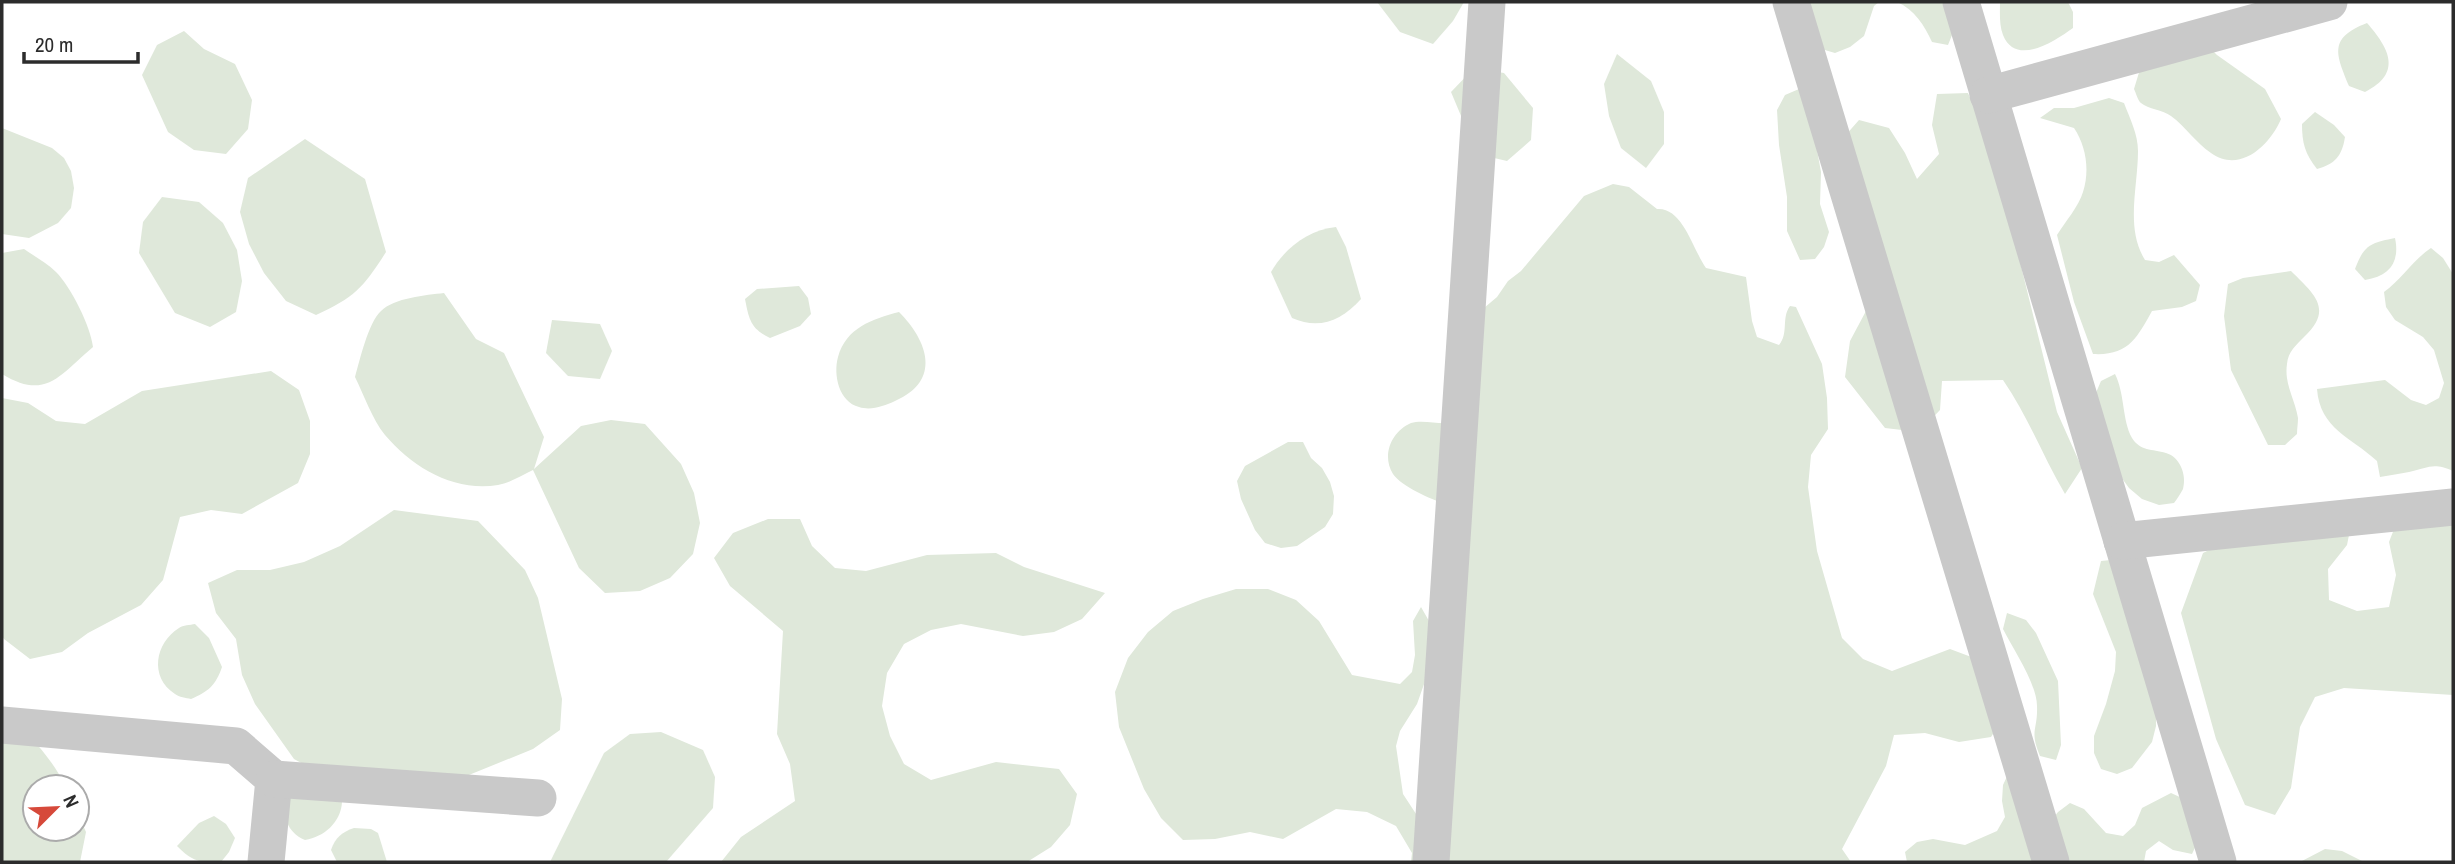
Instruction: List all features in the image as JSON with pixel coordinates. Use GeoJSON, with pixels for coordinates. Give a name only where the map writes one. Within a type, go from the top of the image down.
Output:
{"type":"FeatureCollection","features":[{"type":"Feature","properties":{"kind":"street"},"geometry":{"type":"LineString","coordinates":[[1431,862],[1487,2]]}},
{"type":"Feature","properties":{"kind":"street"},"geometry":{"type":"LineString","coordinates":[[1791,2],[2051,862]]}},
{"type":"Feature","properties":{"kind":"street"},"geometry":{"type":"LineString","coordinates":[[1961,2],[2218,862]]}},
{"type":"Feature","properties":{"kind":"street"},"geometry":{"type":"LineString","coordinates":[[1988,95],[2329,2]]}},
{"type":"Feature","properties":{"kind":"street"},"geometry":{"type":"LineString","coordinates":[[2122,541],[2453,507]]}},
{"type":"Feature","properties":{"kind":"street"},"geometry":{"type":"LineString","coordinates":[[2,725],[236,746],[274,779],[538,798]]}},
{"type":"Feature","properties":{"kind":"street"},"geometry":{"type":"LineString","coordinates":[[266,862],[274,779]]}},
{"type":"Feature","properties":{"kind":"shaded area"},"geometry":{"type":"Polygon","coordinates":[[[1377,2],[1464,2],[1453,21],[1433,44],[1400,32],[1377,2]]]}},
{"type":"Feature","properties":{"kind":"shaded area"},"geometry":{"type":"Polygon","coordinates":[[[1798,2],[1879,2],[1874,6],[1864,36],[1850,47],[1835,53],[1818,48],[1798,2]]]}},
{"type":"Feature","properties":{"kind":"shaded area"},"geometry":{"type":"Polygon","coordinates":[[[1897,2],[1949,2],[1954,30],[1948,45],[1932,42],[1918,19],[1909,9],[1897,2]]]}},
{"type":"Feature","properties":{"kind":"shaded area"},"geometry":{"type":"Polygon","coordinates":[[[2000,2],[2068,2],[2073,12],[2073,28],[2036,48],[2017,49],[2009,44],[2003,35],[2000,2]]]}},
{"type":"Feature","properties":{"kind":"shaded area"},"geometry":{"type":"Polygon","coordinates":[[[2367,23],[2386,51],[2388,68],[2377,85],[2365,92],[2349,86],[2341,65],[2339,48],[2346,35],[2367,23]]]}},
{"type":"Feature","properties":{"kind":"shaded area"},"geometry":{"type":"Polygon","coordinates":[[[184,31],[204,49],[235,64],[252,100],[248,129],[226,154],[194,150],[168,132],[142,75],[157,45],[184,31]]]}},
{"type":"Feature","properties":{"kind":"shaded area"},"geometry":{"type":"Polygon","coordinates":[[[2206,44],[2265,89],[2281,119],[2262,147],[2243,158],[2222,159],[2211,153],[2171,116],[2141,103],[2134,89],[2144,56],[2206,44]]]}},
{"type":"Feature","properties":{"kind":"shaded area"},"geometry":{"type":"Polygon","coordinates":[[[1617,54],[1651,81],[1664,112],[1664,144],[1646,168],[1621,148],[1609,116],[1604,84],[1617,54]]]}},
{"type":"Feature","properties":{"kind":"shaded area"},"geometry":{"type":"Polygon","coordinates":[[[1474,68],[1504,73],[1533,108],[1531,140],[1507,161],[1477,154],[1451,92],[1474,68]]]}},
{"type":"Feature","properties":{"kind":"shaded area"},"geometry":{"type":"Polygon","coordinates":[[[1799,89],[1811,117],[1821,172],[1820,204],[1829,232],[1824,247],[1815,259],[1800,260],[1787,231],[1787,197],[1777,110],[1785,95],[1799,89]]]}},
{"type":"Feature","properties":{"kind":"shaded area"},"geometry":{"type":"Polygon","coordinates":[[[1968,93],[2014,201],[2020,262],[2057,412],[2082,468],[2065,494],[2003,380],[1942,381],[1940,410],[1919,432],[1885,428],[1845,377],[1850,341],[1866,311],[1837,145],[1859,120],[1889,128],[1917,179],[1939,154],[1932,125],[1937,94],[1968,93]]]}},
{"type":"Feature","properties":{"kind":"shaded area"},"geometry":{"type":"Polygon","coordinates":[[[2109,98],[2124,103],[2137,139],[2134,221],[2139,248],[2145,260],[2159,262],[2174,255],[2200,285],[2196,301],[2182,307],[2152,311],[2130,343],[2115,352],[2093,354],[2074,302],[2057,235],[2083,192],[2086,175],[2084,150],[2074,128],[2040,118],[2054,108],[2074,108],[2109,98]]]}},
{"type":"Feature","properties":{"kind":"shaded area"},"geometry":{"type":"Polygon","coordinates":[[[2315,112],[2334,125],[2345,137],[2337,158],[2329,165],[2317,169],[2307,153],[2302,131],[2302,124],[2315,112]]]}},
{"type":"Feature","properties":{"kind":"shaded area"},"geometry":{"type":"Polygon","coordinates":[[[2,128],[52,148],[64,158],[71,171],[74,188],[71,208],[58,223],[29,238],[2,234],[2,128]]]}},
{"type":"Feature","properties":{"kind":"shaded area"},"geometry":{"type":"Polygon","coordinates":[[[305,139],[365,179],[386,252],[357,290],[340,303],[316,315],[286,301],[264,273],[249,244],[240,212],[248,178],[305,139]]]}},
{"type":"Feature","properties":{"kind":"shaded area"},"geometry":{"type":"Polygon","coordinates":[[[1613,184],[1629,187],[1657,209],[1674,215],[1681,222],[1706,268],[1746,277],[1757,337],[1779,345],[1784,336],[1787,311],[1790,306],[1796,307],[1822,364],[1827,398],[1828,429],[1811,455],[1808,487],[1817,551],[1842,638],[1863,659],[1892,671],[1950,649],[1982,661],[2008,711],[1991,737],[1959,742],[1925,733],[1894,735],[1886,766],[1842,849],[1851,862],[1411,862],[1412,853],[1396,826],[1367,812],[1336,809],[1283,839],[1250,832],[1215,839],[1183,840],[1161,818],[1144,789],[1119,727],[1115,692],[1128,658],[1148,632],[1173,611],[1236,589],[1268,589],[1296,600],[1319,621],[1352,675],[1400,684],[1412,672],[1415,655],[1413,621],[1421,607],[1429,621],[1429,670],[1417,704],[1400,731],[1396,746],[1403,794],[1420,820],[1446,504],[1417,492],[1397,479],[1388,459],[1390,444],[1398,432],[1411,423],[1444,423],[1484,308],[1497,297],[1508,281],[1521,271],[1584,196],[1613,184]]]}},
{"type":"Feature","properties":{"kind":"shaded area"},"geometry":{"type":"Polygon","coordinates":[[[162,197],[199,202],[223,223],[237,250],[242,281],[236,312],[210,327],[175,313],[139,253],[143,222],[162,197]]]}},
{"type":"Feature","properties":{"kind":"shaded area"},"geometry":{"type":"Polygon","coordinates":[[[1336,227],[1346,247],[1361,299],[1346,313],[1329,321],[1311,323],[1292,318],[1271,272],[1283,255],[1298,242],[1316,232],[1336,227]]]}},
{"type":"Feature","properties":{"kind":"shaded area"},"geometry":{"type":"Polygon","coordinates":[[[2395,238],[2396,254],[2391,266],[2381,275],[2365,280],[2355,269],[2365,250],[2379,242],[2395,238]]]}},
{"type":"Feature","properties":{"kind":"shaded area"},"geometry":{"type":"Polygon","coordinates":[[[2431,248],[2443,258],[2453,274],[2453,471],[2431,467],[2380,477],[2377,461],[2330,423],[2319,403],[2317,389],[2385,380],[2411,400],[2426,405],[2439,398],[2444,383],[2434,350],[2423,337],[2395,320],[2386,307],[2384,292],[2431,248]]]}},
{"type":"Feature","properties":{"kind":"shaded area"},"geometry":{"type":"Polygon","coordinates":[[[24,249],[52,269],[68,287],[84,318],[93,347],[61,375],[41,385],[17,382],[2,374],[2,253],[24,249]]]}},
{"type":"Feature","properties":{"kind":"shaded area"},"geometry":{"type":"Polygon","coordinates":[[[2291,271],[2313,295],[2319,310],[2318,318],[2293,349],[2286,371],[2298,418],[2297,434],[2285,445],[2268,445],[2231,370],[2224,316],[2228,284],[2243,278],[2291,271]]]}},
{"type":"Feature","properties":{"kind":"shaded area"},"geometry":{"type":"Polygon","coordinates":[[[799,286],[808,298],[811,314],[800,326],[770,338],[759,331],[750,318],[745,299],[757,289],[799,286]]]}},
{"type":"Feature","properties":{"kind":"shaded area"},"geometry":{"type":"Polygon","coordinates":[[[444,293],[476,339],[504,353],[544,437],[534,469],[581,426],[611,420],[645,424],[681,464],[694,493],[700,523],[693,554],[670,578],[640,591],[605,593],[579,568],[533,470],[498,485],[466,485],[450,481],[408,458],[380,429],[355,377],[368,333],[381,311],[394,303],[444,293]]]}},
{"type":"Feature","properties":{"kind":"shaded area"},"geometry":{"type":"Polygon","coordinates":[[[899,312],[917,335],[923,348],[925,372],[920,383],[910,393],[882,406],[868,408],[852,404],[842,394],[837,379],[838,357],[842,347],[861,326],[899,312]]]}},
{"type":"Feature","properties":{"kind":"shaded area"},"geometry":{"type":"Polygon","coordinates":[[[552,320],[600,324],[612,351],[600,379],[568,376],[546,353],[552,320]]]}},
{"type":"Feature","properties":{"kind":"shaded area"},"geometry":{"type":"Polygon","coordinates":[[[271,371],[299,390],[310,421],[310,454],[298,483],[242,514],[211,510],[180,517],[163,580],[141,605],[88,633],[62,652],[30,659],[4,639],[2,398],[28,403],[56,421],[85,424],[142,391],[271,371]]]}},
{"type":"Feature","properties":{"kind":"shaded area"},"geometry":{"type":"Polygon","coordinates":[[[2115,374],[2132,438],[2143,447],[2171,455],[2181,467],[2183,489],[2174,503],[2159,505],[2142,499],[2129,488],[2108,459],[2095,395],[2101,381],[2115,374]]]}},
{"type":"Feature","properties":{"kind":"shaded area"},"geometry":{"type":"Polygon","coordinates":[[[1288,442],[1303,442],[1311,458],[1322,468],[1334,496],[1333,514],[1325,527],[1297,546],[1281,548],[1265,543],[1255,530],[1241,499],[1237,481],[1245,466],[1288,442]]]}},
{"type":"Feature","properties":{"kind":"shaded area"},"geometry":{"type":"Polygon","coordinates":[[[2453,498],[2453,695],[2344,688],[2315,697],[2300,727],[2291,788],[2275,815],[2245,805],[2216,739],[2181,613],[2203,553],[2260,525],[2353,515],[2347,545],[2328,569],[2329,600],[2357,611],[2389,607],[2396,575],[2389,542],[2403,506],[2453,498]]]}},
{"type":"Feature","properties":{"kind":"shaded area"},"geometry":{"type":"Polygon","coordinates":[[[394,510],[478,521],[525,570],[538,598],[562,699],[560,730],[533,749],[417,796],[351,790],[294,759],[255,704],[242,675],[236,639],[216,613],[208,583],[237,570],[270,570],[304,562],[340,546],[394,510]]]}},
{"type":"Feature","properties":{"kind":"shaded area"},"geometry":{"type":"Polygon","coordinates":[[[768,519],[800,519],[812,546],[835,568],[866,571],[927,555],[996,553],[1024,567],[1105,593],[1082,619],[1054,632],[1023,636],[961,624],[931,630],[904,644],[887,673],[882,706],[890,736],[904,764],[931,780],[996,762],[1059,769],[1077,794],[1070,825],[1051,847],[1027,862],[721,862],[741,837],[795,801],[790,764],[777,734],[783,631],[730,586],[714,558],[733,533],[768,519]]]}},
{"type":"Feature","properties":{"kind":"shaded area"},"geometry":{"type":"Polygon","coordinates":[[[2111,560],[2156,709],[2152,742],[2132,768],[2117,774],[2101,769],[2094,753],[2094,736],[2115,671],[2116,652],[2093,594],[2101,561],[2111,560]]]}},
{"type":"Feature","properties":{"kind":"shaded area"},"geometry":{"type":"Polygon","coordinates":[[[2007,613],[2026,620],[2036,633],[2058,681],[2061,745],[2056,760],[2040,756],[2037,747],[2034,735],[2036,697],[2029,677],[2003,629],[2007,613]]]}},
{"type":"Feature","properties":{"kind":"shaded area"},"geometry":{"type":"Polygon","coordinates":[[[195,624],[209,638],[222,667],[211,687],[191,699],[177,695],[167,687],[161,679],[158,660],[160,651],[171,634],[181,627],[195,624]]]}},
{"type":"Feature","properties":{"kind":"shaded area"},"geometry":{"type":"Polygon","coordinates":[[[2,708],[29,735],[58,773],[21,773],[21,843],[84,843],[80,862],[2,862],[2,708]]]}},
{"type":"Feature","properties":{"kind":"shaded area"},"geometry":{"type":"Polygon","coordinates":[[[661,732],[703,750],[715,777],[713,808],[666,862],[550,862],[604,753],[630,734],[661,732]]]}},
{"type":"Feature","properties":{"kind":"shaded area"},"geometry":{"type":"Polygon","coordinates":[[[2010,770],[2033,862],[1907,862],[1905,852],[1917,842],[1933,839],[1965,845],[1997,831],[2005,817],[2003,785],[2010,770]]]}},
{"type":"Feature","properties":{"kind":"shaded area"},"geometry":{"type":"Polygon","coordinates":[[[2171,793],[2195,804],[2199,839],[2192,854],[2173,850],[2159,841],[2146,851],[2144,862],[2063,862],[2048,825],[2058,812],[2070,803],[2084,809],[2106,833],[2123,836],[2135,825],[2142,808],[2171,793]]]}},
{"type":"Feature","properties":{"kind":"shaded area"},"geometry":{"type":"Polygon","coordinates":[[[282,797],[342,802],[341,809],[335,822],[325,832],[305,840],[290,828],[282,797]]]}},
{"type":"Feature","properties":{"kind":"shaded area"},"geometry":{"type":"Polygon","coordinates":[[[214,816],[226,824],[235,838],[221,862],[196,860],[177,846],[199,823],[214,816]]]}},
{"type":"Feature","properties":{"kind":"shaded area"},"geometry":{"type":"Polygon","coordinates":[[[354,828],[371,829],[378,833],[387,862],[337,862],[331,850],[335,842],[339,836],[354,828]]]}},
{"type":"Feature","properties":{"kind":"shaded area"},"geometry":{"type":"Polygon","coordinates":[[[2325,849],[2342,851],[2364,862],[2300,862],[2325,849]]]}}]}
